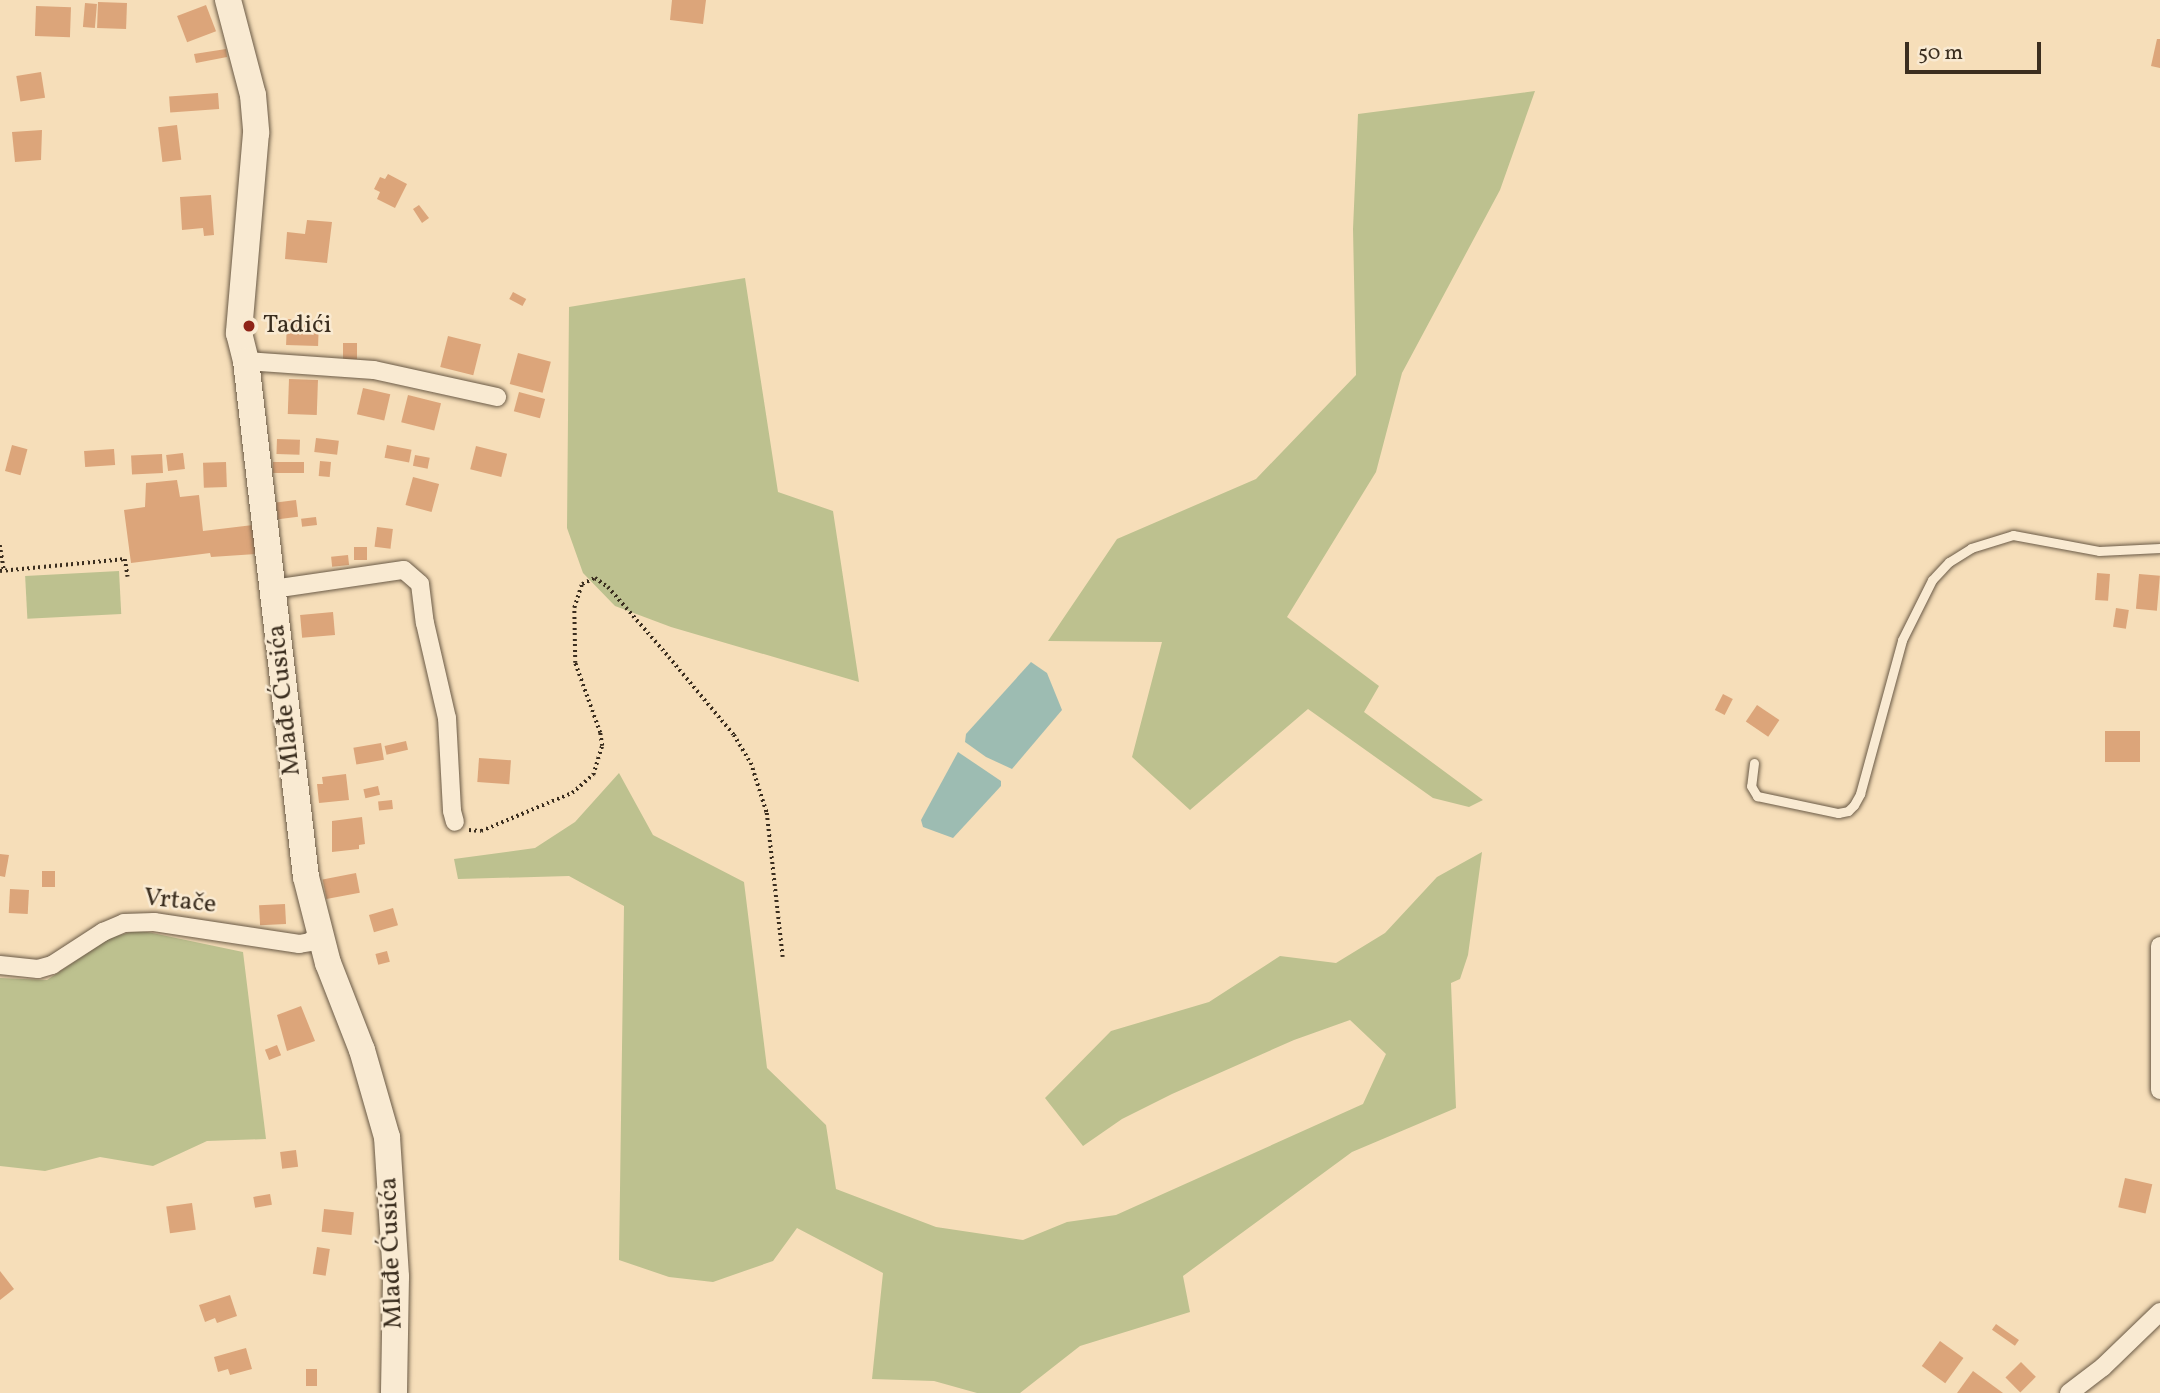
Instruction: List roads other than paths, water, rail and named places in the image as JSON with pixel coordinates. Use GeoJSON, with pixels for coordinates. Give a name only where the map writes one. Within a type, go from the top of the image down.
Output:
{"type":"FeatureCollection","features":[{"type":"Feature","properties":{"kind":"street","name":"Mlađe Ćusića"},"geometry":{"type":"LineString","coordinates":[[228,0],[253,95],[256,133],[239,333],[246,361],[306,877],[320,933],[378,1098],[387,1137],[396,1277],[394,1393]]}},
{"type":"Feature","properties":{"kind":"street"},"geometry":{"type":"LineString","coordinates":[[246,361],[374,370],[497,397]]}},
{"type":"Feature","properties":{"kind":"street"},"geometry":{"type":"LineString","coordinates":[[273,589],[404,570],[420,584],[425,622],[447,718],[452,811],[455,822]]}},
{"type":"Feature","properties":{"kind":"street","name":"Vrtače"},"geometry":{"type":"LineString","coordinates":[[0,965],[38,969],[52,965],[103,932],[124,923],[154,922],[299,944],[310,942],[320,933]]}},
{"type":"Feature","properties":{"kind":"street"},"geometry":{"type":"LineString","coordinates":[[2160,946],[2160,1090]]}},
{"type":"Feature","properties":{"kind":"street"},"geometry":{"type":"LineString","coordinates":[[2069,1393],[2103,1367],[2160,1312]]}},
{"type":"Feature","properties":{"kind":"lane"},"geometry":{"type":"LineString","coordinates":[[1754,763],[1751,786],[1757,796],[1838,813],[1848,811],[1860,794],[1907,631],[1932,580],[1949,562],[1971,548],[2013,536],[2099,551],[2160,548]]}},
{"type":"Feature","properties":{"kind":"water"},"geometry":{"type":"Polygon","coordinates":[[[1031,662],[1047,673],[1062,710],[1012,769],[986,757],[965,742],[966,734],[1031,662]]]}},
{"type":"Feature","properties":{"kind":"water"},"geometry":{"type":"Polygon","coordinates":[[[958,752],[1001,781],[1001,786],[953,838],[923,827],[921,820],[958,752]]]}},
{"type":"Feature","properties":{"kind":"place","name":"Tadići"},"geometry":{"type":"Point","coordinates":[249,326]}}]}
